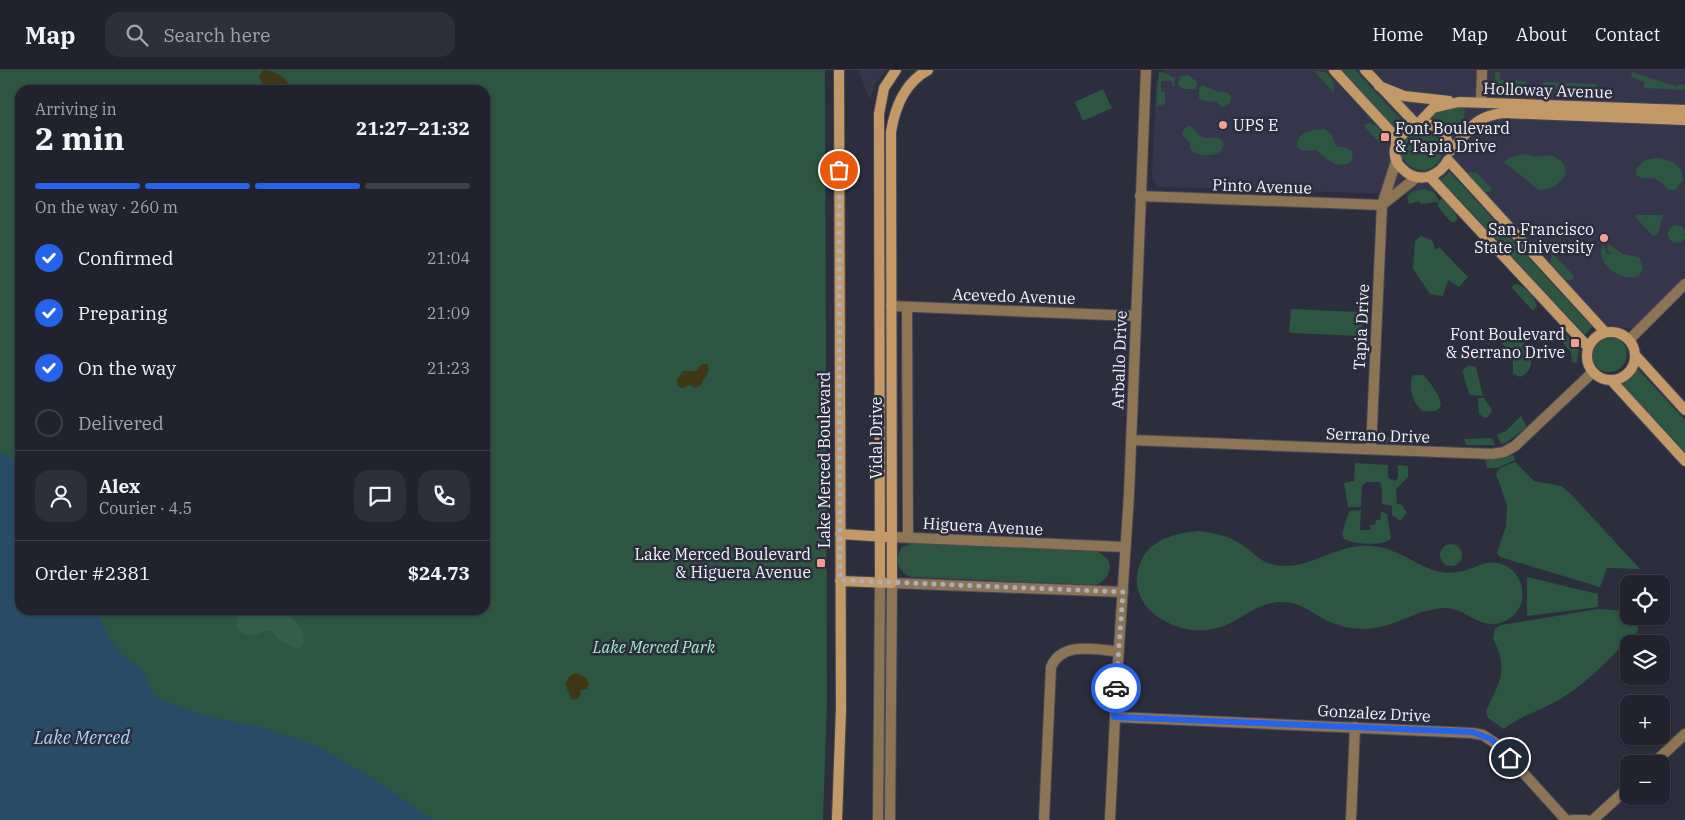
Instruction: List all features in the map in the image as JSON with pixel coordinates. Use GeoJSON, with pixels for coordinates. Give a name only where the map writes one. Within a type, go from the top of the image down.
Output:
{"type":"FeatureCollection","features":[{"type":"Feature","properties":{"kind":"street","name":"Lake Merced Boulevard"},"geometry":{"type":"LineString","coordinates":[[838,820],[841,716],[839,70]]}},
{"type":"Feature","properties":{"kind":"street","name":"Vidal Drive"},"geometry":{"type":"LineString","coordinates":[[878,820],[880,582],[879,147],[881,100],[884,88],[896,70]]}},
{"type":"Feature","properties":{"kind":"street","name":"Vidal Drive"},"geometry":{"type":"LineString","coordinates":[[890,820],[892,537],[890,148],[897,106],[912,83],[928,70]]}},
{"type":"Feature","properties":{"kind":"street","name":"Arballo Drive"},"geometry":{"type":"LineString","coordinates":[[1110,820],[1114,717],[1126,547],[1146,70]]}},
{"type":"Feature","properties":{"kind":"street"},"geometry":{"type":"LineString","coordinates":[[1334,70],[1390,132],[1397,143],[1397,158],[1406,172],[1417,177],[1430,177],[1444,168],[1449,156],[1448,142],[1437,128],[1429,124],[1417,125],[1406,130],[1397,143]]}},
{"type":"Feature","properties":{"kind":"street"},"geometry":{"type":"LineString","coordinates":[[1365,70],[1417,125]]}},
{"type":"Feature","properties":{"kind":"street"},"geometry":{"type":"LineString","coordinates":[[1480,102],[1482,70]]}},
{"type":"Feature","properties":{"kind":"street"},"geometry":{"type":"LineString","coordinates":[[1380,86],[1404,96],[1459,102]]}},
{"type":"Feature","properties":{"kind":"street"},"geometry":{"type":"LineString","coordinates":[[881,100],[897,106]]}},
{"type":"Feature","properties":{"kind":"street","name":"Holloway Avenue"},"geometry":{"type":"LineString","coordinates":[[1417,125],[1433,108],[1459,102],[1685,110]]}},
{"type":"Feature","properties":{"kind":"street","name":"Holloway Avenue"},"geometry":{"type":"LineString","coordinates":[[1449,156],[1470,127],[1479,119],[1503,113],[1685,120]]}},
{"type":"Feature","properties":{"kind":"street"},"geometry":{"type":"LineString","coordinates":[[1449,156],[1606,332]]}},
{"type":"Feature","properties":{"kind":"street","name":"Tapia Drive"},"geometry":{"type":"LineString","coordinates":[[1371,450],[1382,205],[1397,158]]}},
{"type":"Feature","properties":{"kind":"street"},"geometry":{"type":"LineString","coordinates":[[1382,205],[1417,177]]}},
{"type":"Feature","properties":{"kind":"street"},"geometry":{"type":"LineString","coordinates":[[1430,177],[1588,347]]}},
{"type":"Feature","properties":{"kind":"street","name":"Pinto Avenue"},"geometry":{"type":"LineString","coordinates":[[1140,196],[1382,205]]}},
{"type":"Feature","properties":{"kind":"street"},"geometry":{"type":"LineString","coordinates":[[1630,339],[1685,284]]}},
{"type":"Feature","properties":{"kind":"street","name":"Acevedo Avenue"},"geometry":{"type":"LineString","coordinates":[[890,306],[1136,316]]}},
{"type":"Feature","properties":{"kind":"street","name":"Vidal Drive"},"geometry":{"type":"LineString","coordinates":[[907,307],[908,538]]}},
{"type":"Feature","properties":{"kind":"street"},"geometry":{"type":"LineString","coordinates":[[1606,332],[1622,333],[1630,339],[1635,347],[1636,356],[1628,373],[1622,378],[1611,380],[1602,379],[1593,372],[1588,364],[1588,347],[1595,338],[1606,332]]}},
{"type":"Feature","properties":{"kind":"street"},"geometry":{"type":"LineString","coordinates":[[1636,356],[1685,410]]}},
{"type":"Feature","properties":{"kind":"street","name":"Serrano Drive"},"geometry":{"type":"LineString","coordinates":[[1131,440],[1492,454],[1504,452],[1515,446],[1593,372]]}},
{"type":"Feature","properties":{"kind":"street"},"geometry":{"type":"LineString","coordinates":[[1611,380],[1685,461]]}},
{"type":"Feature","properties":{"kind":"street","name":"Higuera Avenue"},"geometry":{"type":"LineString","coordinates":[[840,534],[1126,547]]}},
{"type":"Feature","properties":{"kind":"street"},"geometry":{"type":"LineString","coordinates":[[840,580],[1123,592]]}},
{"type":"Feature","properties":{"kind":"street"},"geometry":{"type":"LineString","coordinates":[[1044,820],[1051,667],[1060,653],[1068,649],[1118,651]]}},
{"type":"Feature","properties":{"kind":"street","name":"Gonzalez Drive"},"geometry":{"type":"LineString","coordinates":[[1114,717],[1472,732],[1483,735],[1498,745],[1566,820]]}},
{"type":"Feature","properties":{"kind":"street"},"geometry":{"type":"LineString","coordinates":[[1351,820],[1355,727]]}},
{"type":"Feature","properties":{"kind":"street"},"geometry":{"type":"LineString","coordinates":[[1663,755],[1685,734]]}},
{"type":"Feature","properties":{"kind":"street"},"geometry":{"type":"LineString","coordinates":[[1593,820],[1620,795]]}},
{"type":"Feature","properties":{"kind":"street"},"geometry":{"type":"LineString","coordinates":[[1572,820],[1586,820]]}},
{"type":"Feature","properties":{"kind":"shaded area"},"geometry":{"type":"Polygon","coordinates":[[[858,70],[886,70],[874,86],[870,100],[858,70]]]}},
{"type":"Feature","properties":{"kind":"shaded area","name":"San Francisco State University"},"geometry":{"type":"Polygon","coordinates":[[[1164,70],[1685,70],[1685,280],[1634,329],[1603,325],[1462,172],[1452,177],[1432,195],[1157,187],[1152,178],[1156,83],[1164,70]]]}},
{"type":"Feature","properties":{"kind":"green space","name":"Lake Merced Park"},"geometry":{"type":"Polygon","coordinates":[[[0,70],[825,70],[827,701],[823,820],[0,820],[0,70]]]}},
{"type":"Feature","properties":{"kind":"green space"},"geometry":{"type":"Polygon","coordinates":[[[1340,70],[1355,70],[1402,121],[1393,128],[1340,70]]]}},
{"type":"Feature","properties":{"kind":"green space"},"geometry":{"type":"Polygon","coordinates":[[[1159,71],[1175,78],[1174,86],[1172,86],[1172,81],[1161,81],[1161,92],[1165,92],[1165,104],[1157,106],[1156,110],[1159,71]]]}},
{"type":"Feature","properties":{"kind":"green space"},"geometry":{"type":"Polygon","coordinates":[[[1314,71],[1324,72],[1330,76],[1334,93],[1314,71]]]}},
{"type":"Feature","properties":{"kind":"green space"},"geometry":{"type":"Polygon","coordinates":[[[1495,72],[1500,72],[1500,80],[1526,81],[1528,88],[1497,87],[1495,72]]]}},
{"type":"Feature","properties":{"kind":"green space"},"geometry":{"type":"Polygon","coordinates":[[[1632,72],[1678,87],[1679,84],[1685,86],[1685,90],[1644,88],[1644,82],[1631,77],[1632,72]]]}},
{"type":"Feature","properties":{"kind":"green space"},"geometry":{"type":"Polygon","coordinates":[[[1188,75],[1197,82],[1196,89],[1183,89],[1178,85],[1180,76],[1188,75]]]}},
{"type":"Feature","properties":{"kind":"green space"},"geometry":{"type":"Polygon","coordinates":[[[1543,82],[1597,84],[1595,91],[1543,89],[1543,82]]]}},
{"type":"Feature","properties":{"kind":"green space"},"geometry":{"type":"Polygon","coordinates":[[[1202,85],[1218,92],[1227,92],[1231,97],[1230,103],[1223,107],[1216,102],[1204,101],[1199,98],[1199,88],[1202,85]]]}},
{"type":"Feature","properties":{"kind":"green space"},"geometry":{"type":"Polygon","coordinates":[[[1103,89],[1112,108],[1083,121],[1075,102],[1103,89]]]}},
{"type":"Feature","properties":{"kind":"green space"},"geometry":{"type":"Polygon","coordinates":[[[1465,105],[1464,121],[1454,131],[1432,117],[1440,110],[1465,105]]]}},
{"type":"Feature","properties":{"kind":"green space"},"geometry":{"type":"Polygon","coordinates":[[[1367,123],[1375,125],[1385,137],[1379,142],[1364,126],[1367,123]]]}},
{"type":"Feature","properties":{"kind":"green space"},"geometry":{"type":"Polygon","coordinates":[[[1190,125],[1202,137],[1220,139],[1224,144],[1221,151],[1213,155],[1205,155],[1190,149],[1190,143],[1182,134],[1184,129],[1190,125]]]}},
{"type":"Feature","properties":{"kind":"green space"},"geometry":{"type":"Polygon","coordinates":[[[1325,129],[1332,135],[1336,146],[1351,151],[1351,162],[1340,165],[1336,164],[1316,150],[1303,151],[1297,147],[1299,138],[1306,132],[1325,129]]]}},
{"type":"Feature","properties":{"kind":"green space"},"geometry":{"type":"Polygon","coordinates":[[[1422,130],[1436,136],[1442,150],[1436,164],[1422,170],[1408,164],[1402,150],[1408,136],[1422,130]]]}},
{"type":"Feature","properties":{"kind":"green space"},"geometry":{"type":"Polygon","coordinates":[[[1525,154],[1555,157],[1565,167],[1564,178],[1554,186],[1539,190],[1504,162],[1509,158],[1525,154]]]}},
{"type":"Feature","properties":{"kind":"green space"},"geometry":{"type":"Polygon","coordinates":[[[1656,158],[1671,161],[1681,170],[1683,180],[1675,190],[1666,188],[1655,179],[1643,178],[1636,174],[1636,169],[1645,160],[1656,158]]]}},
{"type":"Feature","properties":{"kind":"green space"},"geometry":{"type":"Polygon","coordinates":[[[1450,172],[1592,327],[1585,335],[1441,180],[1450,172]]]}},
{"type":"Feature","properties":{"kind":"green space"},"geometry":{"type":"Polygon","coordinates":[[[1465,173],[1477,173],[1492,189],[1490,192],[1483,192],[1465,173]]]}},
{"type":"Feature","properties":{"kind":"green space"},"geometry":{"type":"Polygon","coordinates":[[[1424,189],[1435,193],[1439,201],[1442,198],[1456,212],[1457,219],[1455,222],[1451,222],[1438,207],[1438,202],[1420,204],[1419,201],[1409,204],[1407,197],[1412,192],[1424,189]]]}},
{"type":"Feature","properties":{"kind":"green space"},"geometry":{"type":"Polygon","coordinates":[[[1636,215],[1663,215],[1658,233],[1654,237],[1635,217],[1636,215]]]}},
{"type":"Feature","properties":{"kind":"green space"},"geometry":{"type":"Polygon","coordinates":[[[1677,225],[1683,228],[1686,234],[1683,240],[1677,243],[1671,240],[1668,234],[1671,228],[1677,225]]]}},
{"type":"Feature","properties":{"kind":"green space"},"geometry":{"type":"Polygon","coordinates":[[[1421,236],[1432,240],[1436,250],[1439,247],[1468,277],[1459,287],[1448,280],[1443,296],[1430,294],[1413,269],[1415,241],[1421,236]]]}},
{"type":"Feature","properties":{"kind":"green space"},"geometry":{"type":"Polygon","coordinates":[[[1608,243],[1622,254],[1639,257],[1643,269],[1639,276],[1632,278],[1624,277],[1605,264],[1601,251],[1604,244],[1606,253],[1611,254],[1607,249],[1608,243]]]}},
{"type":"Feature","properties":{"kind":"green space"},"geometry":{"type":"Polygon","coordinates":[[[1551,252],[1574,276],[1573,280],[1566,280],[1551,264],[1551,252]]]}},
{"type":"Feature","properties":{"kind":"green space"},"geometry":{"type":"Polygon","coordinates":[[[1515,284],[1529,292],[1534,299],[1537,306],[1533,311],[1511,287],[1515,284]]]}},
{"type":"Feature","properties":{"kind":"green space"},"geometry":{"type":"Polygon","coordinates":[[[1291,309],[1363,313],[1362,334],[1360,336],[1289,332],[1291,309]]]}},
{"type":"Feature","properties":{"kind":"green space"},"geometry":{"type":"Polygon","coordinates":[[[1513,331],[1523,341],[1530,354],[1530,367],[1527,373],[1520,377],[1513,374],[1513,358],[1498,338],[1503,332],[1513,331]]]}},
{"type":"Feature","properties":{"kind":"green space"},"geometry":{"type":"Polygon","coordinates":[[[1563,332],[1579,348],[1577,363],[1572,362],[1571,352],[1558,337],[1563,332]]]}},
{"type":"Feature","properties":{"kind":"green space"},"geometry":{"type":"Polygon","coordinates":[[[1609,336],[1622,341],[1627,354],[1622,367],[1609,372],[1596,367],[1591,354],[1596,341],[1609,336]]]}},
{"type":"Feature","properties":{"kind":"green space"},"geometry":{"type":"Polygon","coordinates":[[[1469,365],[1476,367],[1483,396],[1470,395],[1463,370],[1469,365]]]}},
{"type":"Feature","properties":{"kind":"green space"},"geometry":{"type":"Polygon","coordinates":[[[1637,368],[1685,420],[1685,454],[1620,384],[1637,368]]]}},
{"type":"Feature","properties":{"kind":"green space"},"geometry":{"type":"Polygon","coordinates":[[[1423,375],[1437,393],[1441,405],[1438,409],[1422,411],[1416,403],[1412,395],[1411,386],[1412,376],[1423,375]]]}},
{"type":"Feature","properties":{"kind":"green space"},"geometry":{"type":"Polygon","coordinates":[[[1478,398],[1484,398],[1492,410],[1488,417],[1485,418],[1479,414],[1478,398]]]}},
{"type":"Feature","properties":{"kind":"green space"},"geometry":{"type":"Polygon","coordinates":[[[1521,416],[1527,427],[1506,443],[1501,444],[1497,435],[1506,431],[1521,416]]]}},
{"type":"Feature","properties":{"kind":"green space"},"geometry":{"type":"Polygon","coordinates":[[[1382,437],[1413,437],[1413,443],[1385,443],[1382,437]]]}},
{"type":"Feature","properties":{"kind":"green space"},"geometry":{"type":"Polygon","coordinates":[[[1492,438],[1495,445],[1466,445],[1464,439],[1492,438]]]}},
{"type":"Feature","properties":{"kind":"green space"},"geometry":{"type":"Polygon","coordinates":[[[1514,455],[1515,460],[1497,468],[1487,468],[1485,459],[1514,455]]]}},
{"type":"Feature","properties":{"kind":"green space"},"geometry":{"type":"Polygon","coordinates":[[[1515,462],[1534,481],[1561,486],[1570,493],[1640,569],[1607,568],[1600,587],[1500,557],[1497,553],[1506,526],[1507,505],[1496,474],[1500,468],[1515,462]]]}},
{"type":"Feature","properties":{"kind":"green space"},"geometry":{"type":"Polygon","coordinates":[[[1355,463],[1388,465],[1388,478],[1395,481],[1398,478],[1398,465],[1408,466],[1408,477],[1396,489],[1397,504],[1402,505],[1407,513],[1400,521],[1392,515],[1392,506],[1382,504],[1380,482],[1366,482],[1362,486],[1361,507],[1348,507],[1344,483],[1354,481],[1355,463]]]}},
{"type":"Feature","properties":{"kind":"green space"},"geometry":{"type":"Polygon","coordinates":[[[1361,510],[1360,530],[1371,530],[1370,525],[1375,525],[1376,520],[1380,520],[1381,511],[1387,514],[1391,538],[1388,541],[1369,544],[1344,539],[1342,534],[1349,511],[1361,510]]]}},
{"type":"Feature","properties":{"kind":"green space"},"geometry":{"type":"Polygon","coordinates":[[[1198,531],[1218,534],[1231,539],[1263,561],[1275,565],[1299,565],[1358,546],[1386,549],[1399,553],[1433,570],[1446,573],[1460,572],[1491,562],[1503,565],[1513,571],[1520,580],[1523,591],[1521,603],[1516,613],[1505,621],[1496,624],[1482,622],[1454,609],[1446,608],[1425,611],[1385,626],[1363,629],[1332,623],[1296,604],[1283,602],[1272,603],[1255,609],[1231,623],[1213,629],[1181,628],[1166,622],[1153,613],[1143,602],[1138,588],[1137,573],[1143,557],[1153,545],[1175,535],[1198,531]]]}},
{"type":"Feature","properties":{"kind":"green space"},"geometry":{"type":"Polygon","coordinates":[[[916,542],[1096,550],[1108,559],[1110,567],[1106,578],[1096,585],[911,577],[906,575],[898,565],[898,556],[902,547],[916,542]]]}},
{"type":"Feature","properties":{"kind":"green space"},"geometry":{"type":"Polygon","coordinates":[[[1451,544],[1459,547],[1462,555],[1459,563],[1451,566],[1443,563],[1440,555],[1443,547],[1451,544]]]}},
{"type":"Feature","properties":{"kind":"green space"},"geometry":{"type":"Polygon","coordinates":[[[1527,577],[1598,594],[1598,607],[1527,616],[1527,577]]]}},
{"type":"Feature","properties":{"kind":"green space"},"geometry":{"type":"Polygon","coordinates":[[[1598,609],[1620,610],[1620,625],[1638,625],[1638,631],[1634,635],[1620,635],[1620,648],[1573,691],[1504,729],[1488,718],[1486,711],[1501,676],[1501,659],[1493,638],[1495,629],[1501,625],[1598,609]]]}},
{"type":"Feature","properties":{"kind":"green space"},"geometry":{"type":"Polygon","coordinates":[[[235,615],[288,615],[299,625],[303,632],[304,641],[302,647],[295,649],[279,640],[270,630],[251,636],[241,633],[236,624],[238,616],[235,615]]]}},
{"type":"Feature","properties":{"kind":"sand"},"geometry":{"type":"Polygon","coordinates":[[[263,70],[274,72],[284,78],[289,85],[264,85],[259,77],[263,70]]]}},
{"type":"Feature","properties":{"kind":"sand"},"geometry":{"type":"Polygon","coordinates":[[[702,364],[707,364],[709,370],[700,386],[695,388],[690,385],[682,388],[678,386],[677,380],[683,371],[696,371],[702,364]]]}},
{"type":"Feature","properties":{"kind":"sand"},"geometry":{"type":"Polygon","coordinates":[[[576,673],[586,678],[589,684],[587,689],[581,690],[579,698],[572,700],[565,684],[570,676],[576,673]]]}},
{"type":"Feature","properties":{"kind":"water","name":"Lake Merced"},"geometry":{"type":"Polygon","coordinates":[[[0,452],[6,456],[15,458],[15,615],[98,615],[111,641],[123,656],[138,666],[147,676],[149,686],[155,697],[198,714],[265,728],[319,747],[374,779],[433,820],[0,820],[0,452]]]}},
{"type":"Feature","properties":{"kind":"way so far"},"geometry":{"type":"LineString","coordinates":[[839,170],[840,580],[1123,592],[1116,688]]}},
{"type":"Feature","properties":{"kind":"place","name":"UPS E"},"geometry":{"type":"Point","coordinates":[1223,125]}},
{"type":"Feature","properties":{"kind":"place","name":"Font Boulevard & Tapia Drive"},"geometry":{"type":"Point","coordinates":[1385,137]}},
{"type":"Feature","properties":{"kind":"place","name":"San Francisco State University"},"geometry":{"type":"Point","coordinates":[1604,238]}},
{"type":"Feature","properties":{"kind":"place","name":"Font Boulevard & Serrano Drive"},"geometry":{"type":"Point","coordinates":[1575,343]}},
{"type":"Feature","properties":{"kind":"place","name":"Lake Merced Boulevard & Higuera Avenue"},"geometry":{"type":"Point","coordinates":[821,563]}},
{"type":"Feature","properties":{"kind":"route"},"geometry":{"type":"LineString","coordinates":[[1116,688],[1114,717],[1472,732],[1491,739],[1510,758]]}}]}
